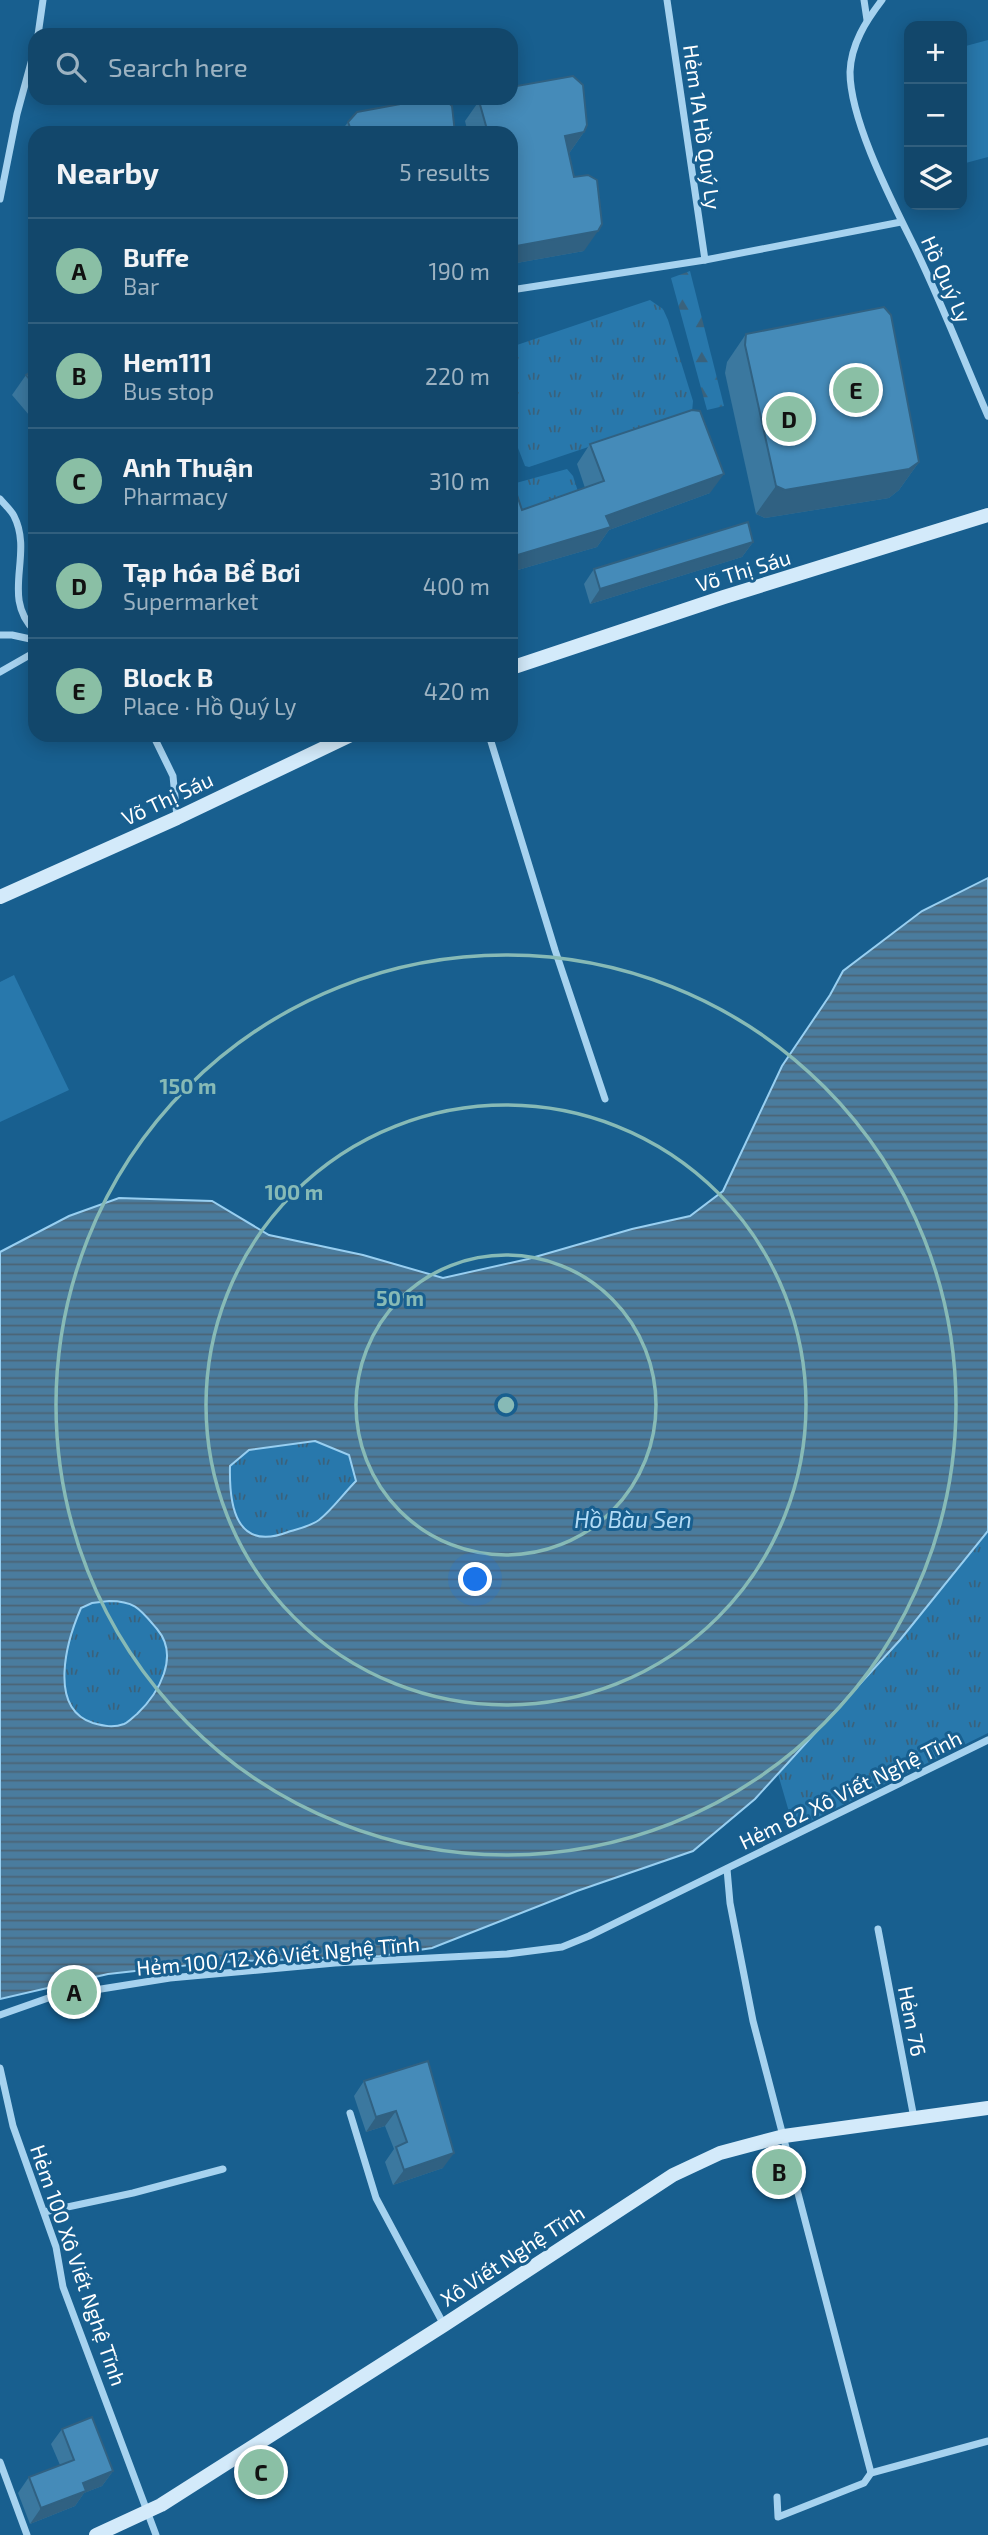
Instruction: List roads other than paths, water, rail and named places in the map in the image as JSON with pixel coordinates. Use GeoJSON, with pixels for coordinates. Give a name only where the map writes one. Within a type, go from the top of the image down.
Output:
{"type":"FeatureCollection","features":[{"type":"Feature","properties":{"kind":"street"},"geometry":{"type":"LineString","coordinates":[[39,28],[43,0]]}},
{"type":"Feature","properties":{"kind":"street","name":"Hẻm 1A Hồ Quý Ly"},"geometry":{"type":"LineString","coordinates":[[667,0],[705,260]]}},
{"type":"Feature","properties":{"kind":"street"},"geometry":{"type":"LineString","coordinates":[[863,0],[867,20]]}},
{"type":"Feature","properties":{"kind":"street","name":"Hồ Quý Ly"},"geometry":{"type":"LineString","coordinates":[[882,0],[867,20],[857,40],[850,71],[853,94],[873,154],[901,222],[988,416]]}},
{"type":"Feature","properties":{"kind":"street"},"geometry":{"type":"LineString","coordinates":[[0,199],[28,74]]}},
{"type":"Feature","properties":{"kind":"street"},"geometry":{"type":"LineString","coordinates":[[518,289],[705,260],[901,222]]}},
{"type":"Feature","properties":{"kind":"street"},"geometry":{"type":"LineString","coordinates":[[0,499],[15,517],[18,537],[14,605],[28,626]]}},
{"type":"Feature","properties":{"kind":"street","name":"Võ Thị Sáu"},"geometry":{"type":"LineString","coordinates":[[518,666],[724,597],[988,515]]}},
{"type":"Feature","properties":{"kind":"street"},"geometry":{"type":"LineString","coordinates":[[0,635],[28,638]]}},
{"type":"Feature","properties":{"kind":"street"},"geometry":{"type":"LineString","coordinates":[[0,672],[28,656]]}},
{"type":"Feature","properties":{"kind":"street"},"geometry":{"type":"LineString","coordinates":[[156,742],[173,775],[177,818]]}},
{"type":"Feature","properties":{"kind":"street","name":"Võ Thị Sáu"},"geometry":{"type":"LineString","coordinates":[[0,897],[177,818],[336,742]]}},
{"type":"Feature","properties":{"kind":"street"},"geometry":{"type":"LineString","coordinates":[[491,742],[555,950],[605,1099]]}},
{"type":"Feature","properties":{"kind":"street","name":"Hẻm 82 Xô Viết Nghệ Tĩnh"},"geometry":{"type":"LineString","coordinates":[[562,1947],[988,1740]]}},
{"type":"Feature","properties":{"kind":"street","name":"Hẻm 82 Xô Viết Nghệ Tĩnh"},"geometry":{"type":"LineString","coordinates":[[727,1869],[730,1903],[753,2021],[871,2473]]}},
{"type":"Feature","properties":{"kind":"street","name":"Hẻm 76"},"geometry":{"type":"LineString","coordinates":[[878,1929],[914,2119]]}},
{"type":"Feature","properties":{"kind":"street","name":"Hẻm 100/12 Xô Viết Nghệ Tĩnh"},"geometry":{"type":"LineString","coordinates":[[0,2015],[51,1997],[170,1978],[335,1963],[507,1954],[562,1947]]}},
{"type":"Feature","properties":{"kind":"street","name":"Hẻm 100 Xô Viết Nghệ Tĩnh"},"geometry":{"type":"LineString","coordinates":[[0,2068],[13,2126],[56,2247],[63,2287],[156,2535]]}},
{"type":"Feature","properties":{"kind":"street","name":"Xô Viết Nghệ Tĩnh"},"geometry":{"type":"LineString","coordinates":[[106,2533],[148,2510],[444,2325],[673,2175],[720,2154],[783,2136],[988,2108]]}},
{"type":"Feature","properties":{"kind":"street"},"geometry":{"type":"LineString","coordinates":[[350,2113],[376,2198],[444,2325]]}},
{"type":"Feature","properties":{"kind":"street"},"geometry":{"type":"LineString","coordinates":[[44,2212],[133,2193],[223,2169]]}},
{"type":"Feature","properties":{"kind":"street"},"geometry":{"type":"LineString","coordinates":[[777,2497],[778,2517],[864,2483],[871,2473],[988,2441]]}},
{"type":"Feature","properties":{"kind":"street"},"geometry":{"type":"LineString","coordinates":[[0,2462],[27,2535]]}},
{"type":"Feature","properties":{"kind":"water","name":"Hồ Bàu Sen"},"geometry":{"type":"Polygon","coordinates":[[[988,878],[988,1531],[900,1640],[755,1799],[693,1851],[577,1891],[432,1948],[380,1956],[217,1962],[108,1974],[0,1999],[0,1252],[69,1216],[119,1198],[212,1201],[269,1235],[363,1255],[443,1278],[528,1259],[632,1229],[690,1216],[723,1191],[782,1066],[843,971],[922,911],[988,878]],[[315,1441],[249,1450],[230,1466],[234,1510],[239,1522],[247,1530],[257,1536],[271,1537],[312,1524],[329,1511],[356,1481],[349,1455],[315,1441]],[[92,1603],[81,1608],[71,1637],[64,1672],[70,1703],[79,1715],[105,1726],[124,1724],[137,1714],[153,1696],[167,1662],[164,1640],[141,1611],[125,1603],[92,1603]]]}},
{"type":"Feature","properties":{"kind":"place","name":"Block B"},"geometry":{"type":"Point","coordinates":[856,390]}},
{"type":"Feature","properties":{"kind":"place","name":"Tạp hóa Bể Bơi"},"geometry":{"type":"Point","coordinates":[789,419]}},
{"type":"Feature","properties":{"kind":"place","name":"Buffe"},"geometry":{"type":"Point","coordinates":[74,1992]}},
{"type":"Feature","properties":{"kind":"place","name":"Hem111"},"geometry":{"type":"Point","coordinates":[779,2172]}},
{"type":"Feature","properties":{"kind":"place","name":"Anh Thuận"},"geometry":{"type":"Point","coordinates":[261,2472]}}]}
